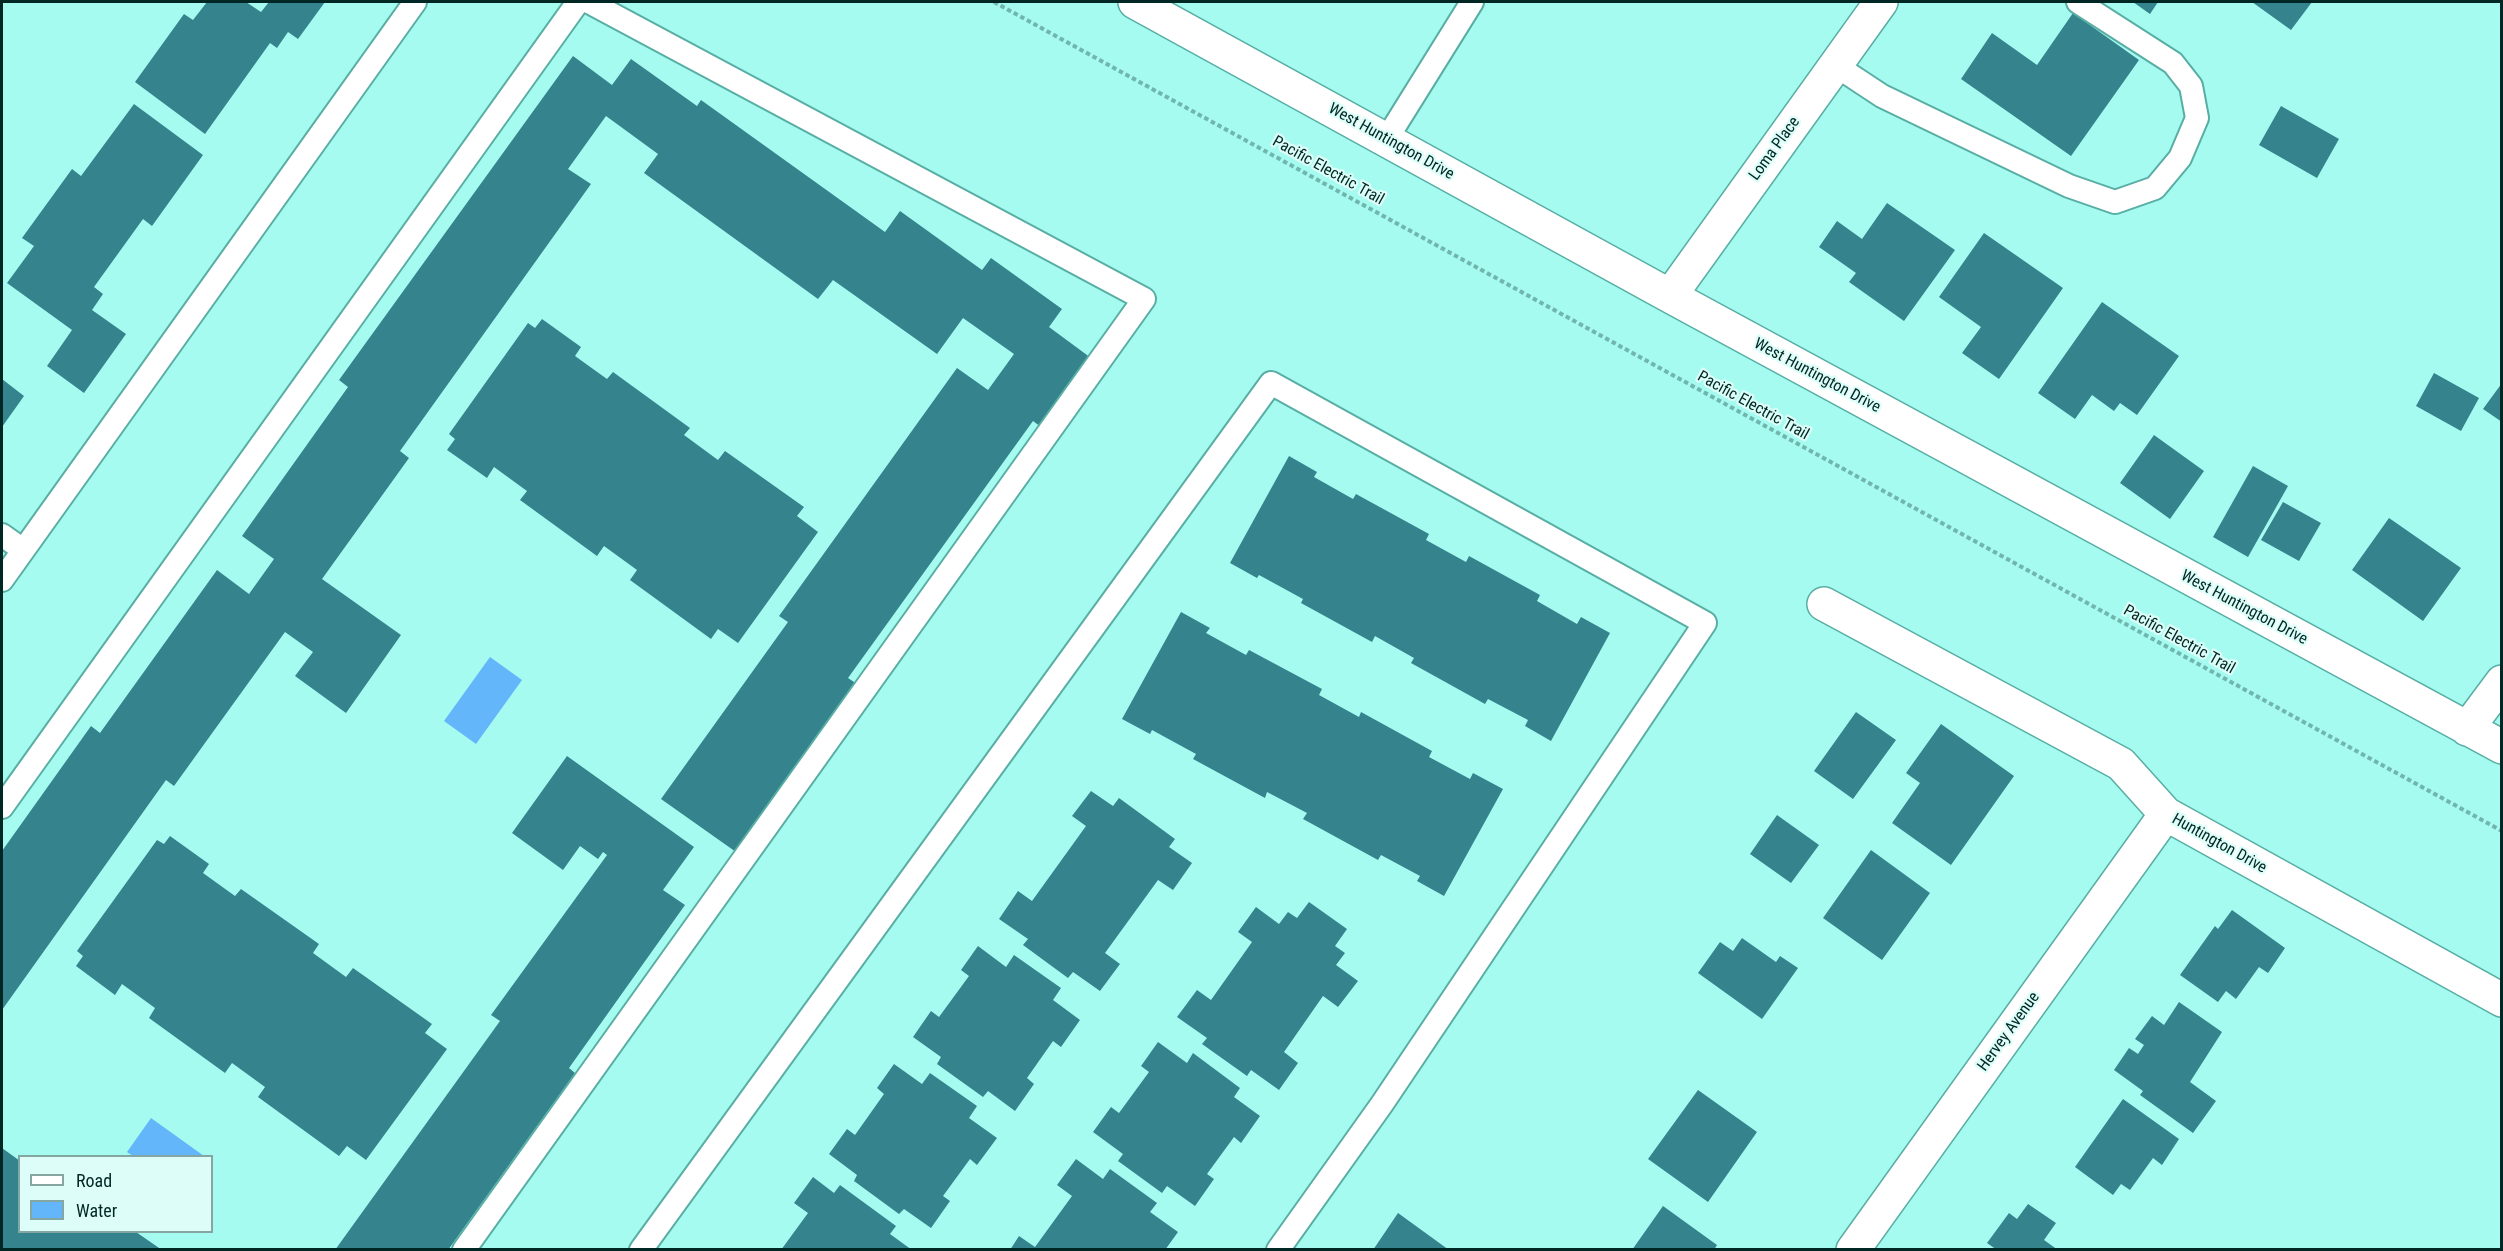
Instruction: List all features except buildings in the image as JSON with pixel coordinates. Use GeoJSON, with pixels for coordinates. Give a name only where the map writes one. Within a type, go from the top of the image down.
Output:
{"type":"FeatureCollection","features":[{"type":"Feature","properties":{"kind":"street","name":"West Huntington Drive"},"geometry":{"type":"LineString","coordinates":[[1134,2],[1670,296],[2502,747]]}},
{"type":"Feature","properties":{"kind":"street","name":"Loma Place"},"geometry":{"type":"LineString","coordinates":[[1670,296],[1881,2]]}},
{"type":"Feature","properties":{"kind":"street","name":"Huntington Drive"},"geometry":{"type":"LineString","coordinates":[[1824,604],[2121,764],[2166,814],[2502,999]]}},
{"type":"Feature","properties":{"kind":"street"},"geometry":{"type":"LineString","coordinates":[[2467,729],[2502,682]]}},
{"type":"Feature","properties":{"kind":"street","name":"Hervey Avenue"},"geometry":{"type":"LineString","coordinates":[[1852,1250],[2166,814]]}},
{"type":"Feature","properties":{"kind":"lane"},"geometry":{"type":"LineString","coordinates":[[2,580],[416,2]]}},
{"type":"Feature","properties":{"kind":"lane"},"geometry":{"type":"LineString","coordinates":[[2,807],[578,2]]}},
{"type":"Feature","properties":{"kind":"lane"},"geometry":{"type":"LineString","coordinates":[[464,1250],[1144,299],[589,2]]}},
{"type":"Feature","properties":{"kind":"lane"},"geometry":{"type":"LineString","coordinates":[[1386,140],[1472,2]]}},
{"type":"Feature","properties":{"kind":"lane"},"geometry":{"type":"LineString","coordinates":[[1835,65],[1882,96],[2069,186],[2115,202],[2156,188],[2180,158],[2197,118],[2191,86],[2173,63],[2078,2]]}},
{"type":"Feature","properties":{"kind":"lane"},"geometry":{"type":"LineString","coordinates":[[641,1250],[1271,382],[1705,623],[1382,1104],[1278,1250]]}},
{"type":"Feature","properties":{"kind":"lane"},"geometry":{"type":"LineString","coordinates":[[2,535],[23,550]]}},
{"type":"Feature","properties":{"kind":"path","name":"Pacific Electric Trail"},"geometry":{"type":"LineString","coordinates":[[994,2],[2502,831]]}},
{"type":"Feature","properties":{"kind":"water"},"geometry":{"type":"Polygon","coordinates":[[[490,657],[522,680],[476,744],[444,721],[490,657]]]}},
{"type":"Feature","properties":{"kind":"water"},"geometry":{"type":"Polygon","coordinates":[[[151,1118],[203,1155],[132,1155],[127,1152],[151,1118]]]}}]}
